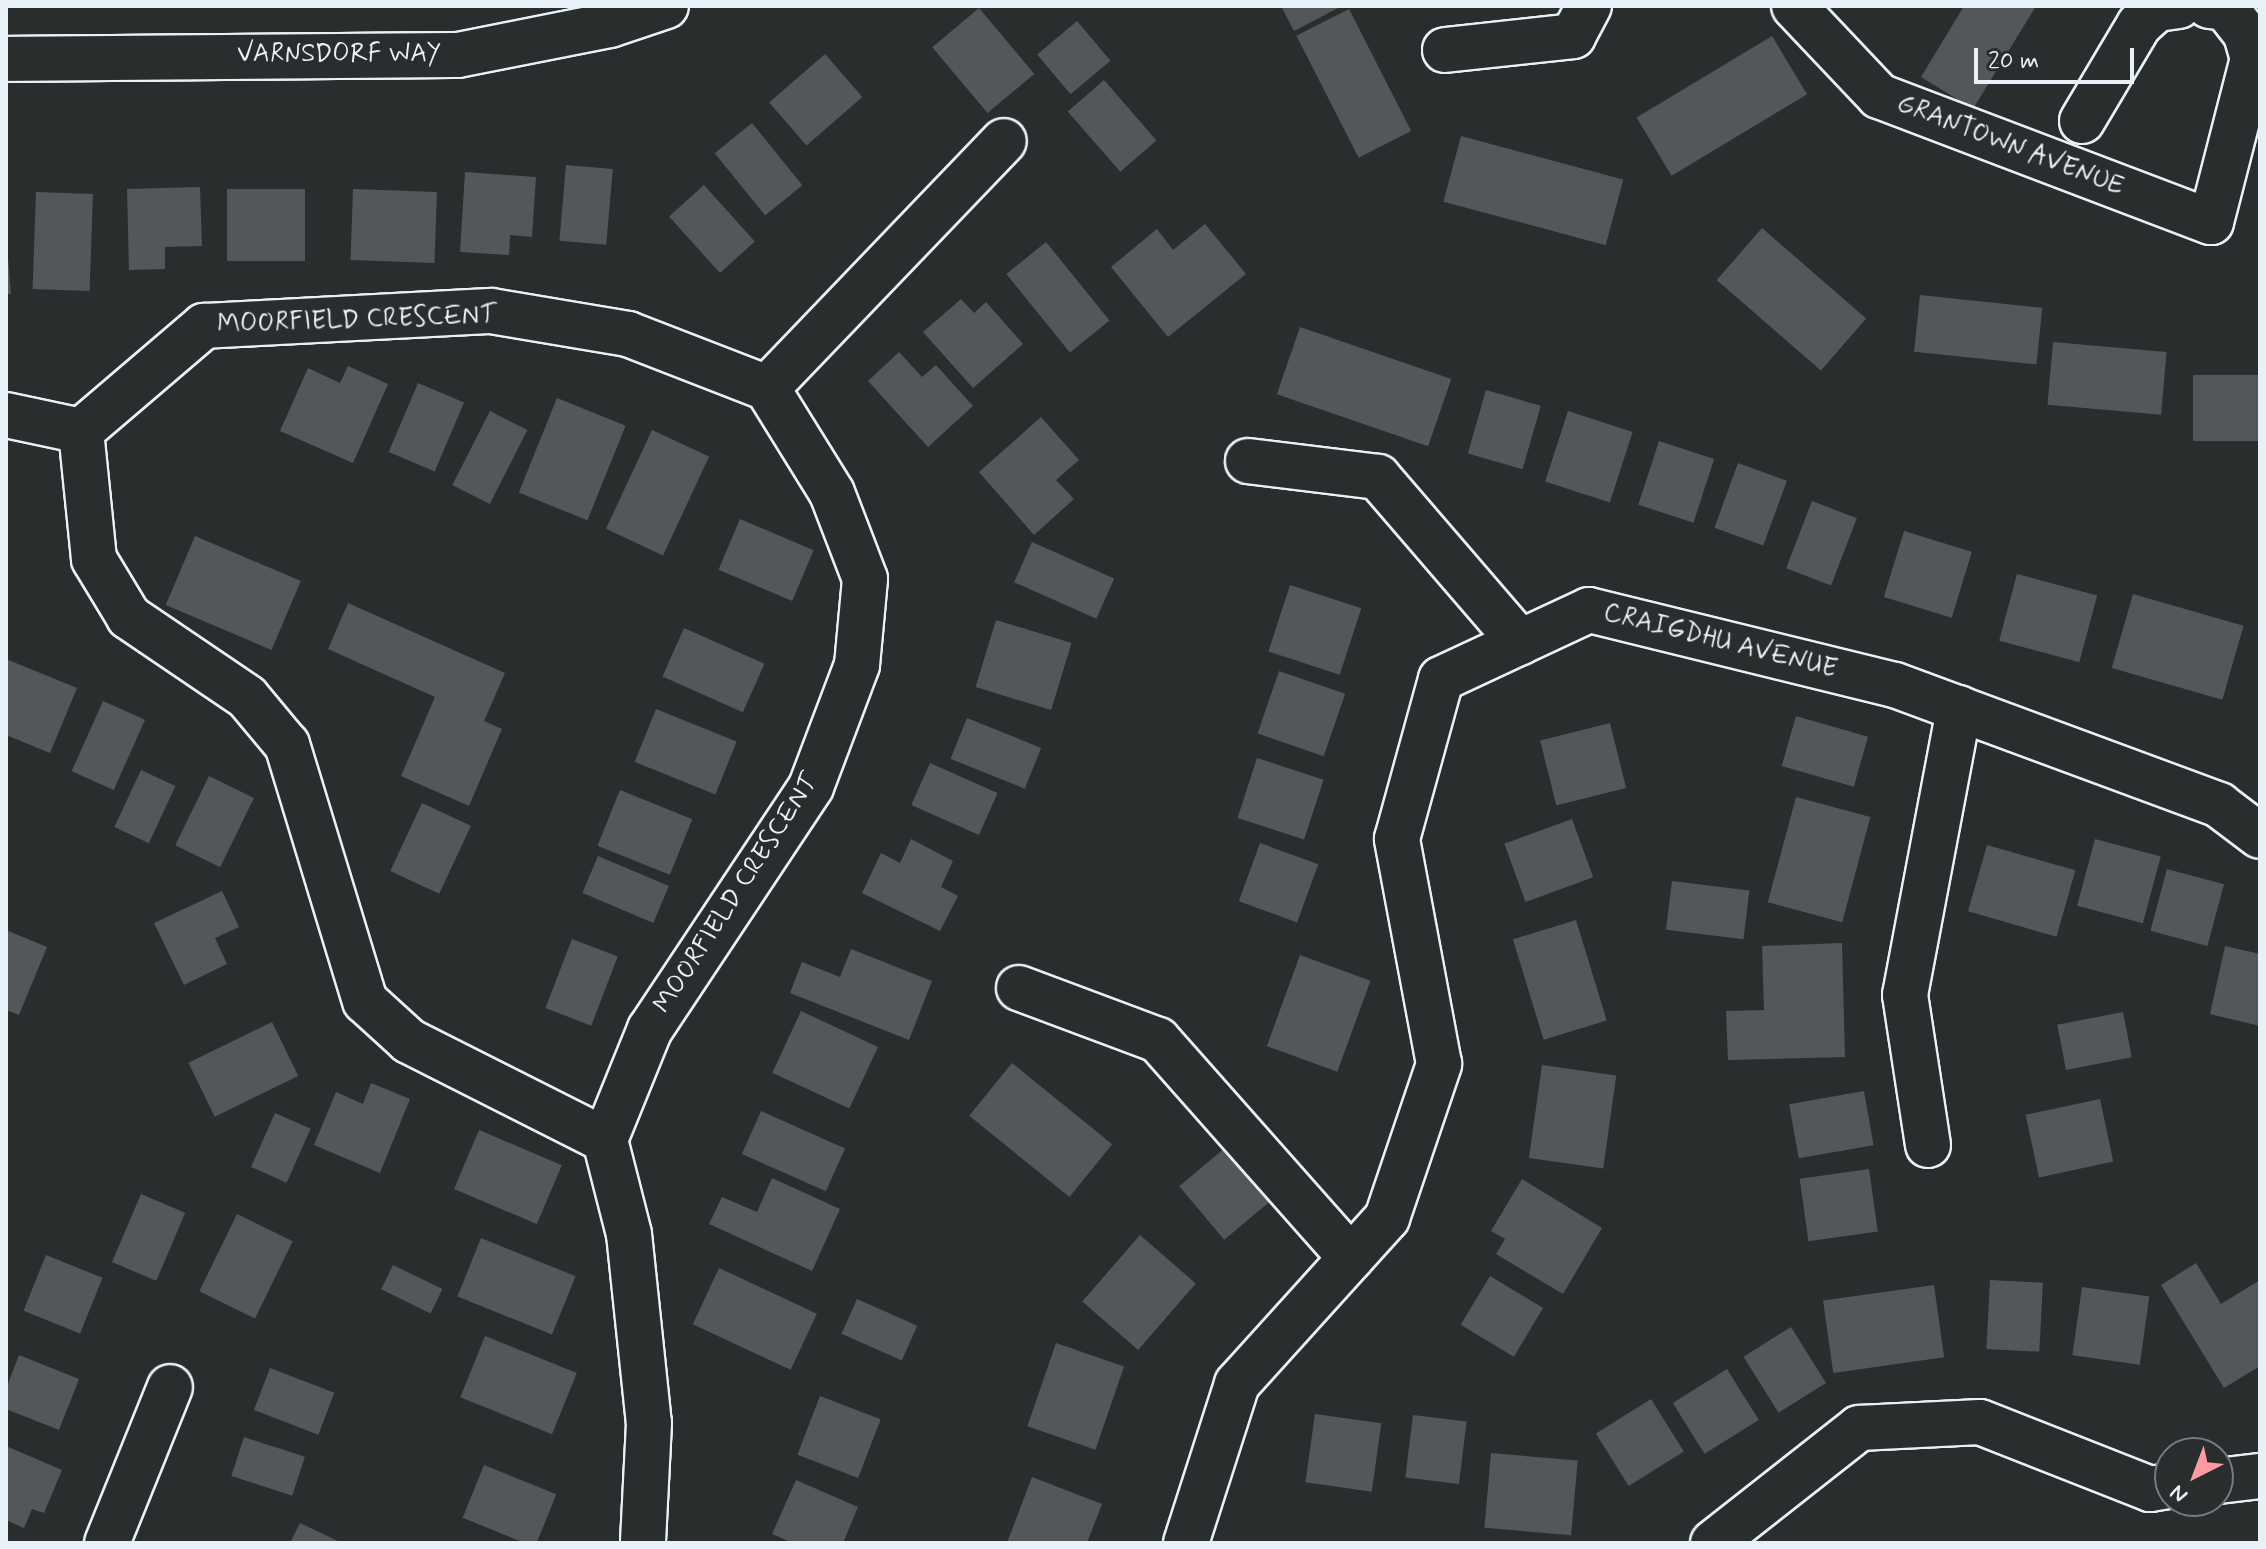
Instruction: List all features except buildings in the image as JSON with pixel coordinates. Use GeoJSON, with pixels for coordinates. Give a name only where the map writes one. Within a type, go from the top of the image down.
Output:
{"type":"FeatureCollection","features":[{"type":"Feature","properties":{"kind":"street","name":"VARNSDORF WAY"},"geometry":{"type":"LineString","coordinates":[[6,59],[458,55],[610,25],[666,6]]}},
{"type":"Feature","properties":{"kind":"street"},"geometry":{"type":"LineString","coordinates":[[1445,50],[1573,36],[1589,6]]}},
{"type":"Feature","properties":{"kind":"street","name":"GRANTOWN AVENUE"},"geometry":{"type":"LineString","coordinates":[[1794,6],[1879,96],[2211,222],[2253,59],[2246,34],[2226,8],[2209,6]]}},
{"type":"Feature","properties":{"kind":"street"},"geometry":{"type":"LineString","coordinates":[[2082,121],[2139,25],[2157,9],[2179,6]]}},
{"type":"Feature","properties":{"kind":"street"},"geometry":{"type":"LineString","coordinates":[[767,388],[1004,141]]}},
{"type":"Feature","properties":{"kind":"street","name":"MOORFIELD CRESCENT"},"geometry":{"type":"LineString","coordinates":[[81,431],[204,326],[491,311],[628,334],[767,388],[832,493],[865,579],[857,665],[811,787],[650,1029],[605,1140]]}},
{"type":"Feature","properties":{"kind":"street"},"geometry":{"type":"LineString","coordinates":[[6,415],[81,431],[94,559],[129,617],[247,697],[287,745],[365,1001],[409,1041],[605,1140],[629,1234],[649,1423],[643,1543]]}},
{"type":"Feature","properties":{"kind":"street"},"geometry":{"type":"LineString","coordinates":[[1248,461],[1378,477],[1520,642]]}},
{"type":"Feature","properties":{"kind":"street","name":"CRAIGDHU AVENUE"},"geometry":{"type":"LineString","coordinates":[[1186,1543],[1237,1384],[1387,1218],[1439,1064],[1397,839],[1441,679],[1589,610],[1895,685],[2219,805],[2260,836]]}},
{"type":"Feature","properties":{"kind":"street"},"geometry":{"type":"LineString","coordinates":[[1928,1145],[1905,995],[1959,708]]}},
{"type":"Feature","properties":{"kind":"street"},"geometry":{"type":"LineString","coordinates":[[1019,988],[1158,1040],[1351,1258]]}},
{"type":"Feature","properties":{"kind":"street"},"geometry":{"type":"LineString","coordinates":[[107,1543],[170,1387]]}},
{"type":"Feature","properties":{"kind":"street"},"geometry":{"type":"LineString","coordinates":[[1713,1543],[1859,1428],[1980,1422],[2154,1488]]}},
{"type":"Feature","properties":{"kind":"street"},"geometry":{"type":"LineString","coordinates":[[2234,1479],[2260,1476]]}}]}
